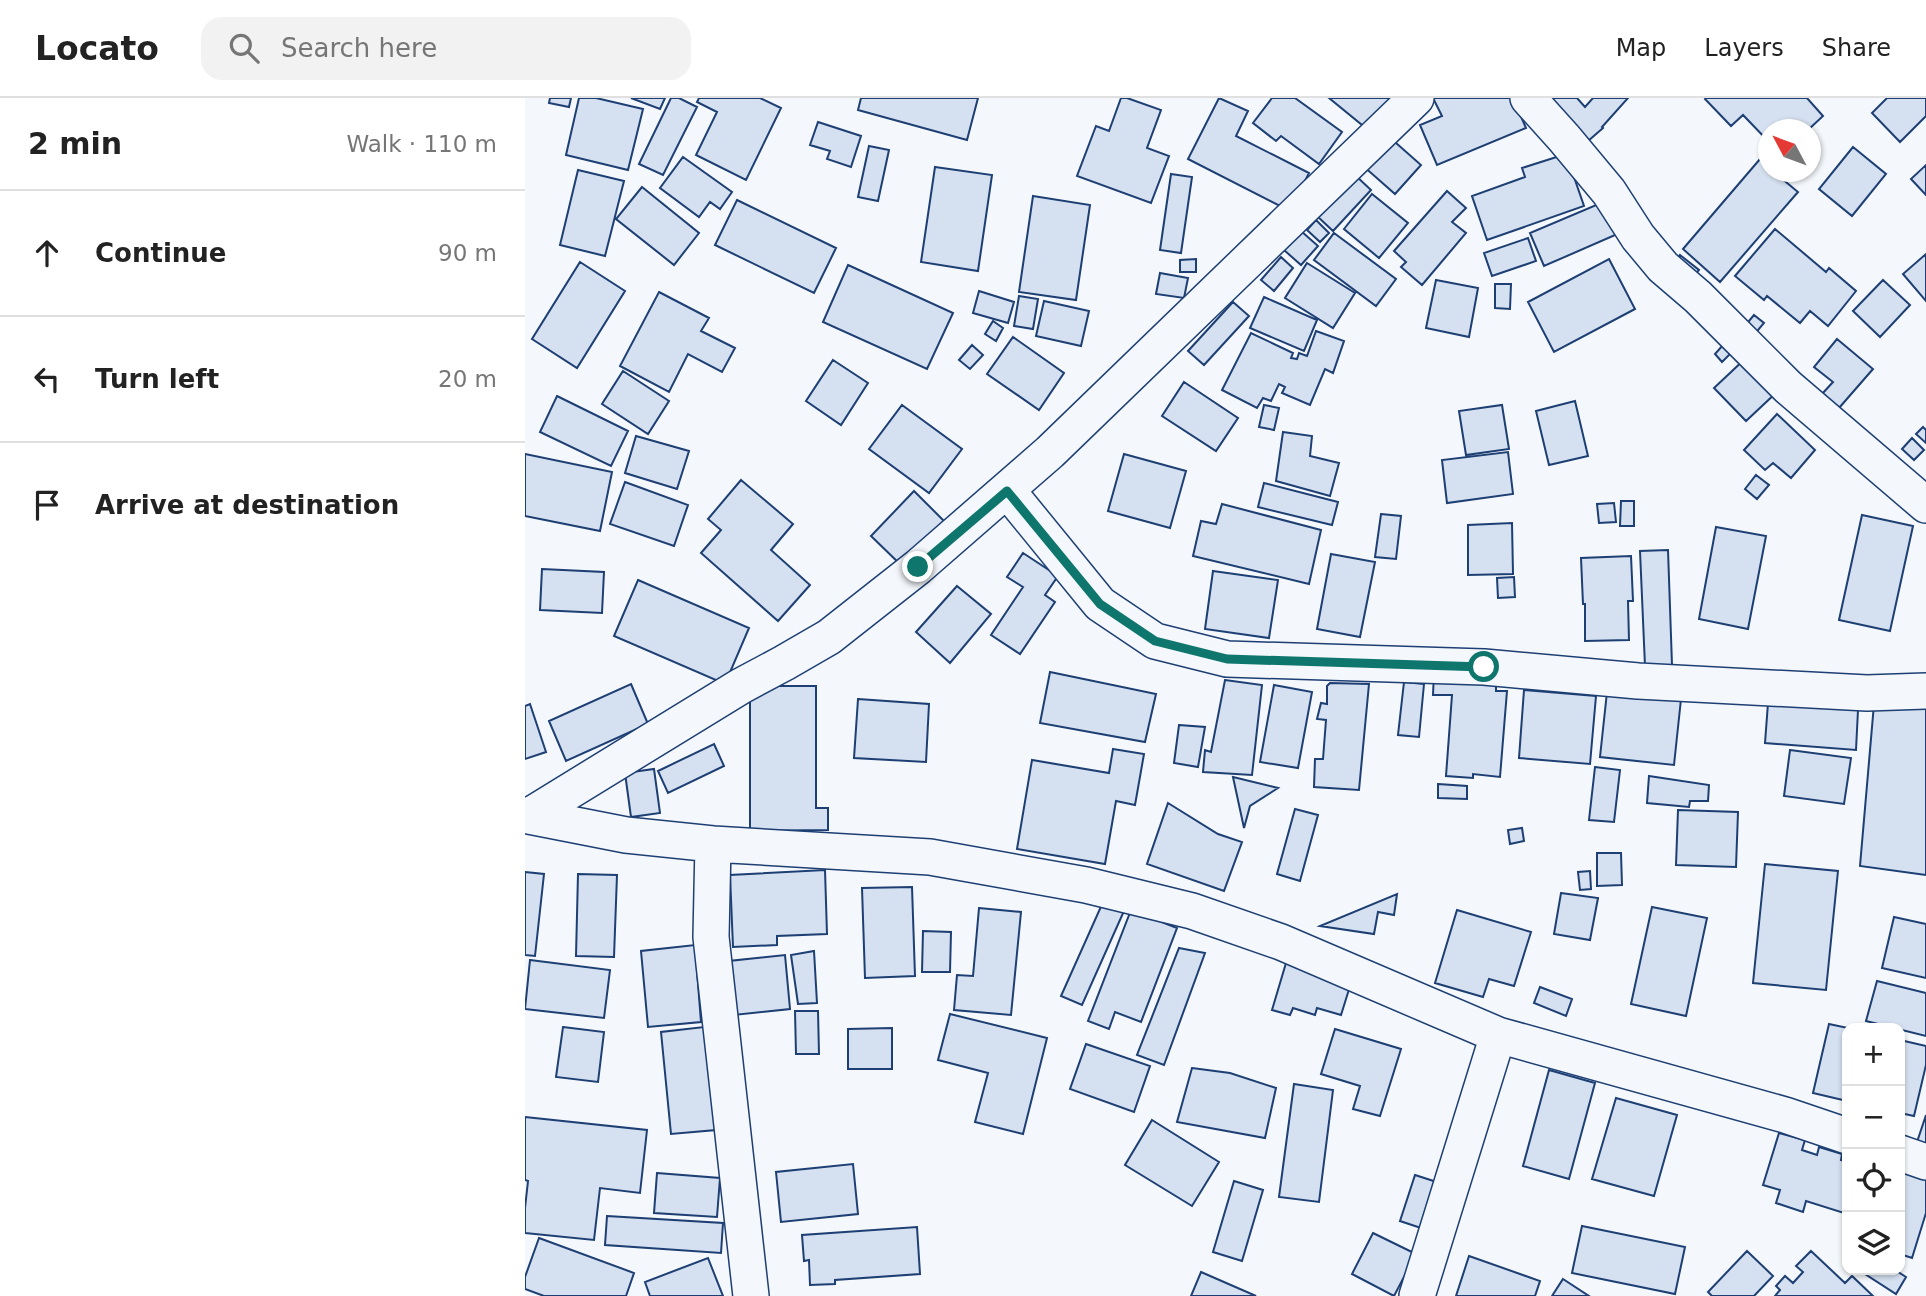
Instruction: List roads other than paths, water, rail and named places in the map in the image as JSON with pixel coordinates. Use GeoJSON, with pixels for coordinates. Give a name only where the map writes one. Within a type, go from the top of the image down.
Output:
{"type":"FeatureCollection","features":[{"type":"Feature","properties":{"kind":"street"},"geometry":{"type":"LineString","coordinates":[[527,816],[741,686],[829,636],[918,567],[1050,452],[1416,98]]}},
{"type":"Feature","properties":{"kind":"street"},"geometry":{"type":"LineString","coordinates":[[1528,98],[1609,192],[1663,267],[1698,297],[1788,387],[1926,505]]}},
{"type":"Feature","properties":{"kind":"street"},"geometry":{"type":"LineString","coordinates":[[1007,491],[1100,604],[1155,641],[1227,659],[1484,667],[1638,681],[1867,693],[1926,691]]}},
{"type":"Feature","properties":{"kind":"street"},"geometry":{"type":"LineString","coordinates":[[527,816],[625,835],[713,844],[930,857],[1086,885],[1165,904],[1281,942],[1498,1035],[1786,1115],[1842,1134]]}},
{"type":"Feature","properties":{"kind":"street"},"geometry":{"type":"LineString","coordinates":[[713,844],[711,937],[751,1296]]}},
{"type":"Feature","properties":{"kind":"street"},"geometry":{"type":"LineString","coordinates":[[1417,1296],[1498,1035]]}},
{"type":"Feature","properties":{"kind":"street"},"geometry":{"type":"LineString","coordinates":[[1905,1155],[1926,1162]]}}]}
